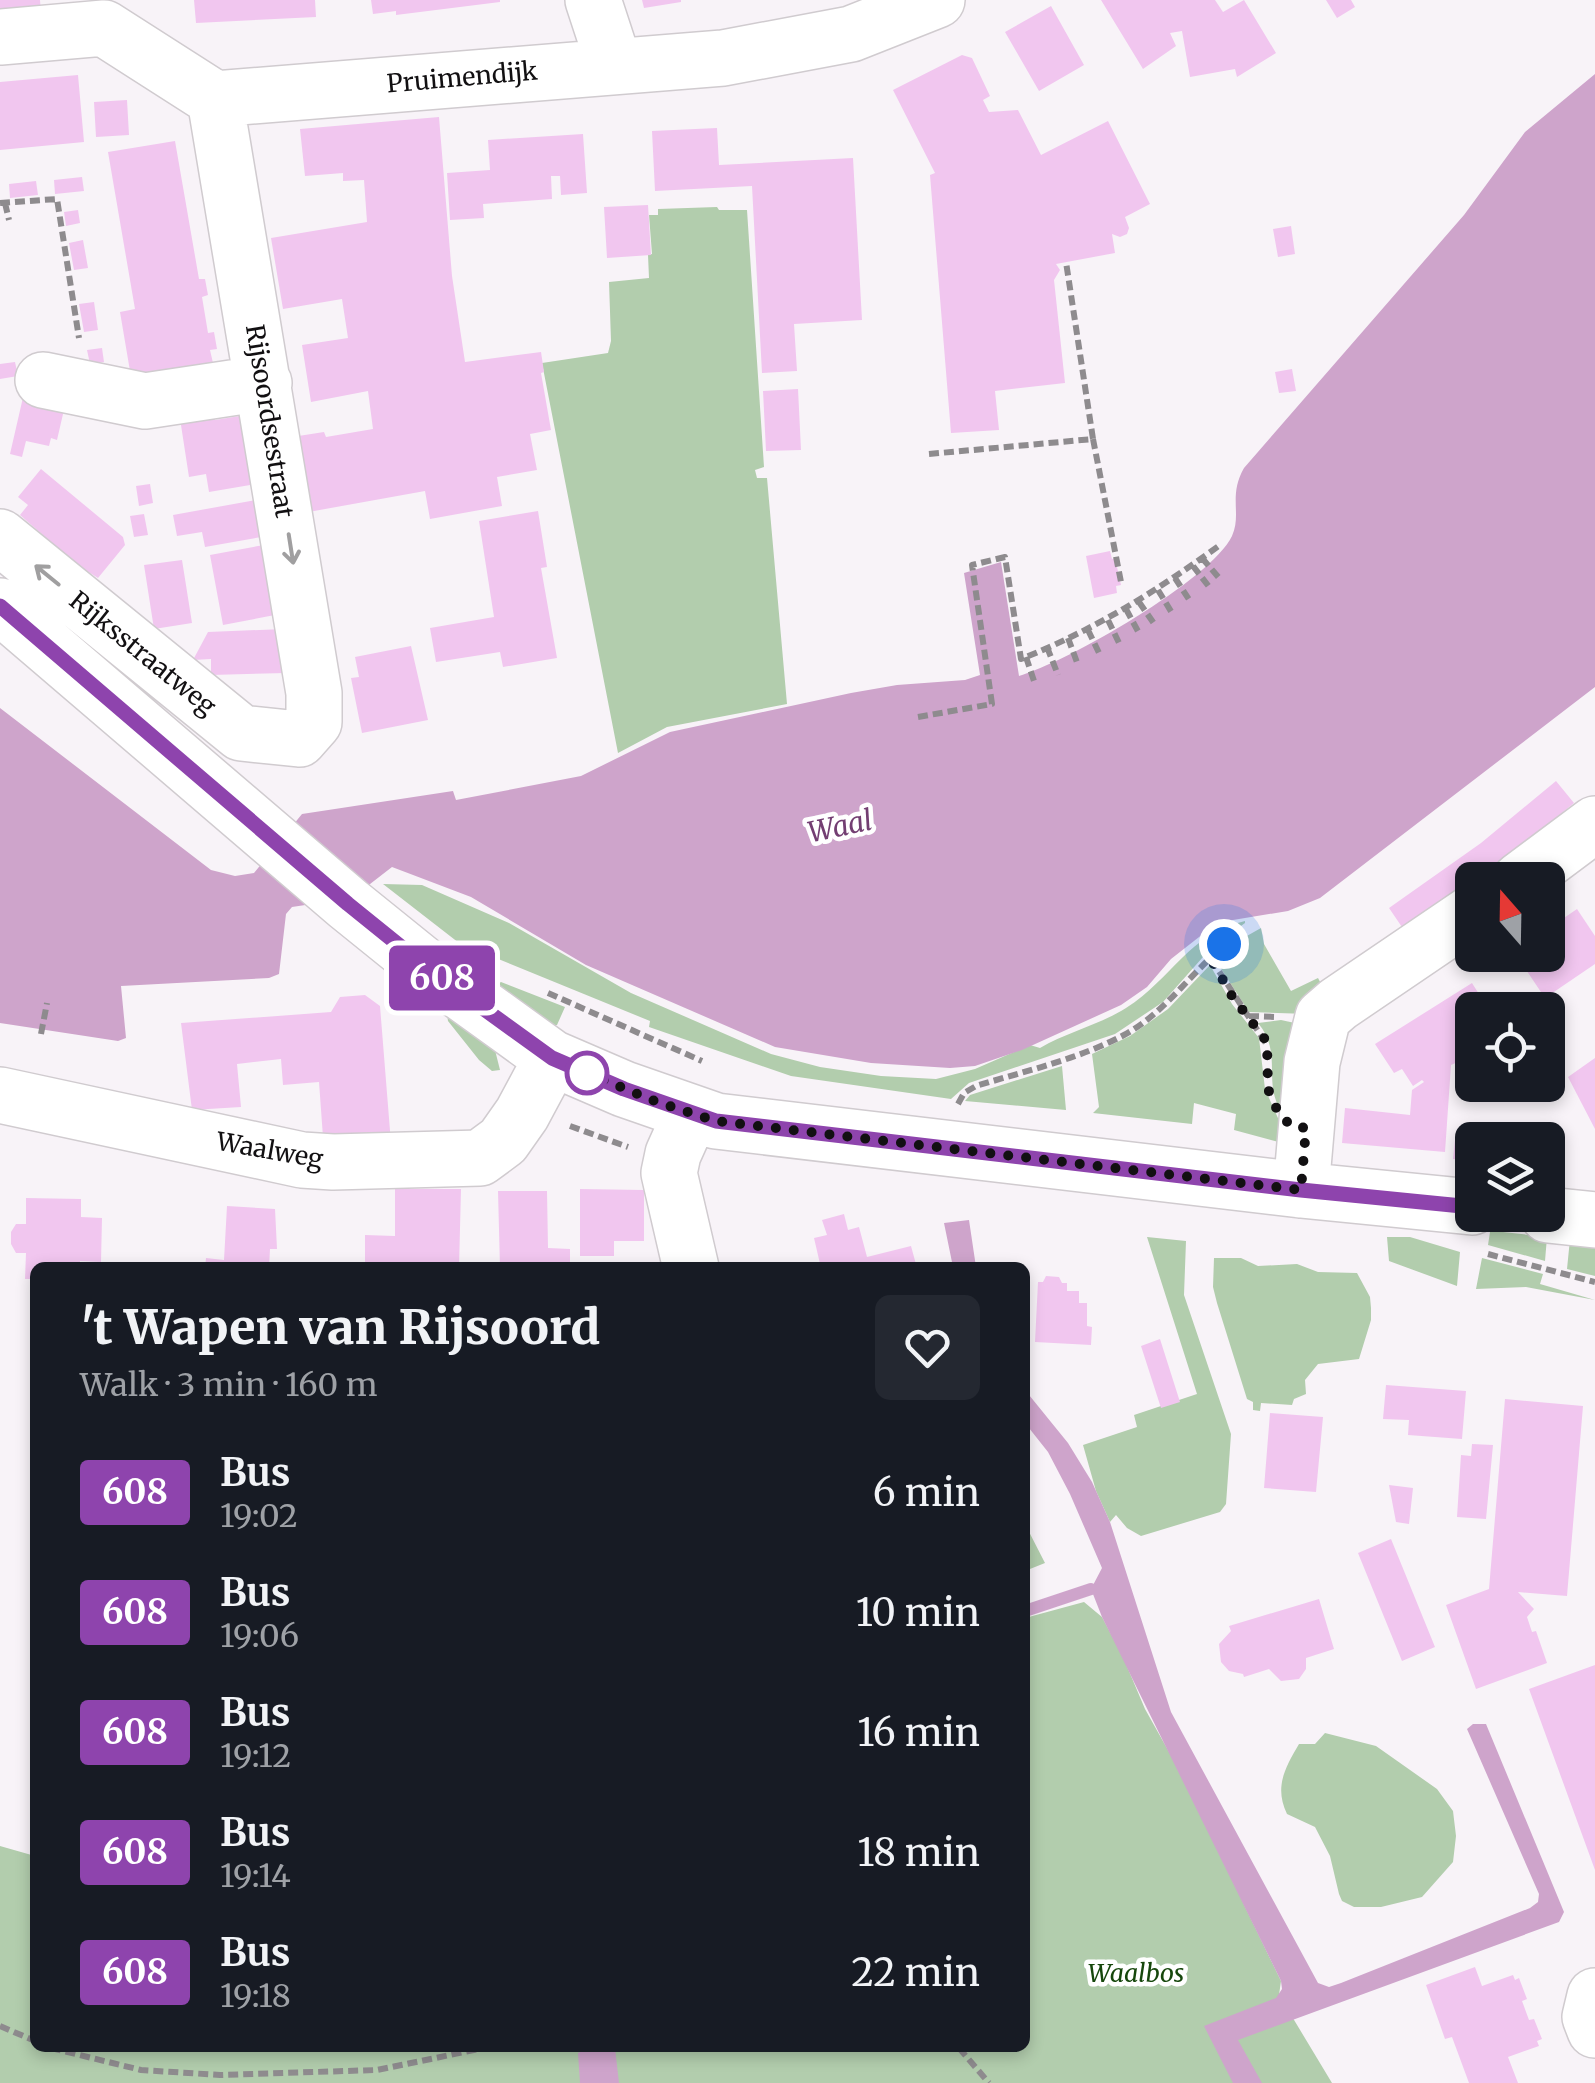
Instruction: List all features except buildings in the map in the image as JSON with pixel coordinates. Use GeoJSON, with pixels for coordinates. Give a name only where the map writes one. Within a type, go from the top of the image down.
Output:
{"type":"FeatureCollection","features":[{"type":"Feature","properties":{"kind":"street"},"geometry":{"type":"LineString","coordinates":[[593,0],[614,64]]}},
{"type":"Feature","properties":{"kind":"street","name":"Pruimendijk"},"geometry":{"type":"LineString","coordinates":[[215,99],[723,58],[851,34],[937,0]]}},
{"type":"Feature","properties":{"kind":"street"},"geometry":{"type":"LineString","coordinates":[[0,37],[99,14],[215,99]]}},
{"type":"Feature","properties":{"kind":"street","name":"Rijsoordsestraat"},"geometry":{"type":"LineString","coordinates":[[215,99],[314,692],[314,722],[298,739]]}},
{"type":"Feature","properties":{"kind":"street"},"geometry":{"type":"LineString","coordinates":[[53,382],[146,402],[264,384]]}},
{"type":"Feature","properties":{"kind":"street","name":"Rijksstraatweg"},"geometry":{"type":"LineString","coordinates":[[0,537],[241,732],[298,739]]}},
{"type":"Feature","properties":{"kind":"street"},"geometry":{"type":"LineString","coordinates":[[0,606],[348,904],[426,967],[552,1058],[716,1121],[1455,1205]]}},
{"type":"Feature","properties":{"kind":"street"},"geometry":{"type":"LineString","coordinates":[[1544,862],[1595,824]]}},
{"type":"Feature","properties":{"kind":"street"},"geometry":{"type":"LineString","coordinates":[[1301,1190],[1312,1062],[1322,1017],[1455,926]]}},
{"type":"Feature","properties":{"kind":"street","name":"Waalweg"},"geometry":{"type":"LineString","coordinates":[[0,1095],[302,1160],[480,1158],[503,1140],[522,1114],[552,1058]]}},
{"type":"Feature","properties":{"kind":"street"},"geometry":{"type":"LineString","coordinates":[[690,1262],[669,1173],[672,1154],[691,1114]]}},
{"type":"Feature","properties":{"kind":"street"},"geometry":{"type":"LineString","coordinates":[[1565,1217],[1595,1220]]}},
{"type":"Feature","properties":{"kind":"street"},"geometry":{"type":"LineString","coordinates":[[1595,1996],[1590,2017],[1595,2030]]}},
{"type":"Feature","properties":{"kind":"path"},"geometry":{"type":"LineString","coordinates":[[9,220],[2,203],[57,199],[80,348],[68,355],[53,382]]}},
{"type":"Feature","properties":{"kind":"path"},"geometry":{"type":"LineString","coordinates":[[1066,262],[1121,582]]}},
{"type":"Feature","properties":{"kind":"path"},"geometry":{"type":"LineString","coordinates":[[928,454],[1094,439]]}},
{"type":"Feature","properties":{"kind":"path"},"geometry":{"type":"LineString","coordinates":[[918,717],[992,704],[972,565],[1005,557],[1022,659],[1140,602],[1220,545]]}},
{"type":"Feature","properties":{"kind":"path"},"geometry":{"type":"LineString","coordinates":[[1202,558],[1220,579]]}},
{"type":"Feature","properties":{"kind":"path"},"geometry":{"type":"LineString","coordinates":[[1192,566],[1210,588]]}},
{"type":"Feature","properties":{"kind":"path"},"geometry":{"type":"LineString","coordinates":[[1176,578],[1190,601]]}},
{"type":"Feature","properties":{"kind":"path"},"geometry":{"type":"LineString","coordinates":[[1158,590],[1172,613]]}},
{"type":"Feature","properties":{"kind":"path"},"geometry":{"type":"LineString","coordinates":[[1140,602],[1155,624]]}},
{"type":"Feature","properties":{"kind":"path"},"geometry":{"type":"LineString","coordinates":[[1126,609],[1140,634]]}},
{"type":"Feature","properties":{"kind":"path"},"geometry":{"type":"LineString","coordinates":[[1108,620],[1120,645]]}},
{"type":"Feature","properties":{"kind":"path"},"geometry":{"type":"LineString","coordinates":[[1088,630],[1100,655]]}},
{"type":"Feature","properties":{"kind":"path"},"geometry":{"type":"LineString","coordinates":[[1068,638],[1078,665]]}},
{"type":"Feature","properties":{"kind":"path"},"geometry":{"type":"LineString","coordinates":[[1048,648],[1058,675]]}},
{"type":"Feature","properties":{"kind":"path"},"geometry":{"type":"LineString","coordinates":[[1026,658],[1035,684]]}},
{"type":"Feature","properties":{"kind":"path"},"geometry":{"type":"LineString","coordinates":[[955,1109],[964,1093],[976,1086],[1125,1034],[1162,1007],[1224,944],[1242,933]]}},
{"type":"Feature","properties":{"kind":"path"},"geometry":{"type":"LineString","coordinates":[[1211,959],[1232,996],[1267,1042],[1268,1058]]}},
{"type":"Feature","properties":{"kind":"path"},"geometry":{"type":"LineString","coordinates":[[41,1034],[47,1003]]}},
{"type":"Feature","properties":{"kind":"path"},"geometry":{"type":"LineString","coordinates":[[0,2026],[30,2039]]}},
{"type":"Feature","properties":{"kind":"path"},"geometry":{"type":"LineString","coordinates":[[67,2052],[141,2070],[220,2075],[377,2070],[465,2052]]}},
{"type":"Feature","properties":{"kind":"path"},"geometry":{"type":"LineString","coordinates":[[962,2052],[989,2083]]}},
{"type":"Feature","properties":{"kind":"green space"},"geometry":{"type":"Polygon","coordinates":[[[658,209],[747,210],[764,467],[755,470],[757,478],[767,478],[787,704],[667,727],[618,753],[542,363],[608,353],[609,282],[649,278],[649,215],[658,215],[658,209]]]}},
{"type":"Feature","properties":{"kind":"green space"},"geometry":{"type":"Polygon","coordinates":[[[383,884],[422,885],[509,923],[631,993],[771,1054],[820,1067],[936,1079],[975,1069],[1030,1045],[1040,1048],[1116,1014],[1209,936],[1245,923],[1211,948],[1163,1002],[1115,1034],[969,1083],[951,1099],[791,1076],[649,1027],[650,1021],[459,943],[383,884]]]}},
{"type":"Feature","properties":{"kind":"green space"},"geometry":{"type":"Polygon","coordinates":[[[1261,928],[1264,944],[1291,991],[1318,978],[1329,999],[1308,1014],[1249,1012],[1218,964],[1222,950],[1261,928]]]}},
{"type":"Feature","properties":{"kind":"green space"},"geometry":{"type":"Polygon","coordinates":[[[1210,965],[1232,1004],[1259,1038],[1265,1089],[1290,1145],[1234,1130],[1236,1114],[1194,1103],[1192,1124],[1093,1113],[1099,1107],[1092,1054],[1130,1036],[1168,1009],[1210,965]]]}},
{"type":"Feature","properties":{"kind":"green space"},"geometry":{"type":"Polygon","coordinates":[[[501,982],[565,1007],[557,1025],[496,985],[501,982]]]}},
{"type":"Feature","properties":{"kind":"green space"},"geometry":{"type":"Polygon","coordinates":[[[447,1014],[495,1050],[500,1070],[492,1071],[479,1060],[448,1021],[447,1014]]]}},
{"type":"Feature","properties":{"kind":"green space"},"geometry":{"type":"Polygon","coordinates":[[[1281,1020],[1304,1025],[1283,1114],[1273,1091],[1270,1046],[1258,1023],[1281,1020]]]}},
{"type":"Feature","properties":{"kind":"green space"},"geometry":{"type":"Polygon","coordinates":[[[1062,1066],[1066,1110],[965,1101],[970,1095],[1062,1066]]]}},
{"type":"Feature","properties":{"kind":"green space"},"geometry":{"type":"Polygon","coordinates":[[[1490,1232],[1547,1237],[1545,1261],[1488,1245],[1490,1232]]]}},
{"type":"Feature","properties":{"kind":"green space"},"geometry":{"type":"Polygon","coordinates":[[[1147,1237],[1186,1241],[1184,1295],[1231,1434],[1226,1504],[1220,1512],[1141,1536],[1116,1515],[1110,1522],[1083,1445],[1137,1427],[1134,1415],[1197,1394],[1147,1237]]]}},
{"type":"Feature","properties":{"kind":"green space"},"geometry":{"type":"Polygon","coordinates":[[[1387,1237],[1410,1237],[1460,1252],[1457,1286],[1389,1261],[1387,1237]]]}},
{"type":"Feature","properties":{"kind":"green space"},"geometry":{"type":"Polygon","coordinates":[[[1570,1239],[1595,1245],[1595,1276],[1567,1269],[1570,1239]]]}},
{"type":"Feature","properties":{"kind":"green space"},"geometry":{"type":"Polygon","coordinates":[[[1214,1258],[1241,1258],[1258,1266],[1297,1264],[1318,1272],[1357,1273],[1370,1297],[1371,1308],[1359,1359],[1318,1364],[1305,1380],[1306,1394],[1294,1399],[1292,1405],[1261,1403],[1260,1411],[1253,1410],[1217,1303],[1214,1258]]]}},
{"type":"Feature","properties":{"kind":"green space"},"geometry":{"type":"Polygon","coordinates":[[[1482,1258],[1543,1274],[1540,1284],[1595,1300],[1526,1287],[1476,1289],[1482,1258]]]}},
{"type":"Feature","properties":{"kind":"green space"},"geometry":{"type":"Polygon","coordinates":[[[1030,1534],[1045,1563],[1030,1569],[1030,1534]]]}},
{"type":"Feature","properties":{"kind":"green space","name":"Waalbos"},"geometry":{"type":"Polygon","coordinates":[[[1084,1602],[1102,1617],[1281,1981],[1279,1995],[1332,2083],[0,2083],[0,1846],[30,1855],[30,2052],[1030,2052],[1030,1617],[1084,1602]]]}},
{"type":"Feature","properties":{"kind":"green space"},"geometry":{"type":"Polygon","coordinates":[[[1325,1733],[1376,1746],[1437,1789],[1453,1811],[1453,1862],[1422,1897],[1381,1907],[1354,1907],[1342,1901],[1330,1856],[1315,1827],[1287,1814],[1281,1786],[1289,1761],[1299,1744],[1315,1744],[1325,1733]]]}},
{"type":"Feature","properties":{"kind":"water","name":"Waal"},"geometry":{"type":"Polygon","coordinates":[[[1595,74],[1595,687],[1320,898],[1288,911],[1233,920],[1208,930],[1171,959],[1147,987],[1121,1005],[1022,1050],[975,1066],[871,1063],[775,1047],[586,965],[471,897],[392,867],[352,898],[292,907],[286,914],[279,974],[269,978],[121,986],[126,1038],[118,1041],[0,1023],[0,708],[211,870],[235,876],[254,873],[302,814],[453,791],[456,800],[581,776],[670,732],[851,693],[980,675],[964,573],[1001,562],[1019,676],[1041,668],[1136,617],[1219,554],[1235,528],[1237,487],[1244,468],[1464,215],[1525,132],[1595,74]]]}},
{"type":"Feature","properties":{"kind":"water"},"geometry":{"type":"Polygon","coordinates":[[[969,1220],[975,1262],[952,1262],[944,1223],[969,1220]]]}},
{"type":"Feature","properties":{"kind":"water"},"geometry":{"type":"Polygon","coordinates":[[[1030,1396],[1068,1443],[1092,1482],[1110,1522],[1171,1712],[1318,1983],[1329,1987],[1341,1983],[1538,1902],[1539,1894],[1467,1729],[1473,1724],[1486,1724],[1564,1912],[1559,1922],[1238,2040],[1262,2083],[1233,2083],[1204,2026],[1276,1998],[1282,1989],[1281,1981],[1102,1617],[1091,1589],[1102,1568],[1048,1452],[1030,1429],[1030,1396]]]}},
{"type":"Feature","properties":{"kind":"water"},"geometry":{"type":"Polygon","coordinates":[[[615,2052],[619,2083],[580,2083],[578,2053],[615,2052]]]}},
{"type":"Feature","properties":{"kind":"waterway"},"geometry":{"type":"LineString","coordinates":[[1030,1609],[1091,1589]]}},
{"type":"Feature","properties":{"kind":"bus line","name":"608"},"geometry":{"type":"LineString","coordinates":[[0,606],[270,839],[426,967],[552,1058],[624,1089],[716,1121],[1455,1205]]}},
{"type":"Feature","properties":{"kind":"route"},"geometry":{"type":"LineString","coordinates":[[587,1073],[716,1121],[1301,1190],[1306,1128],[1291,1126],[1278,1112],[1268,1089],[1267,1042],[1232,996],[1211,959],[1224,944]]}}]}
